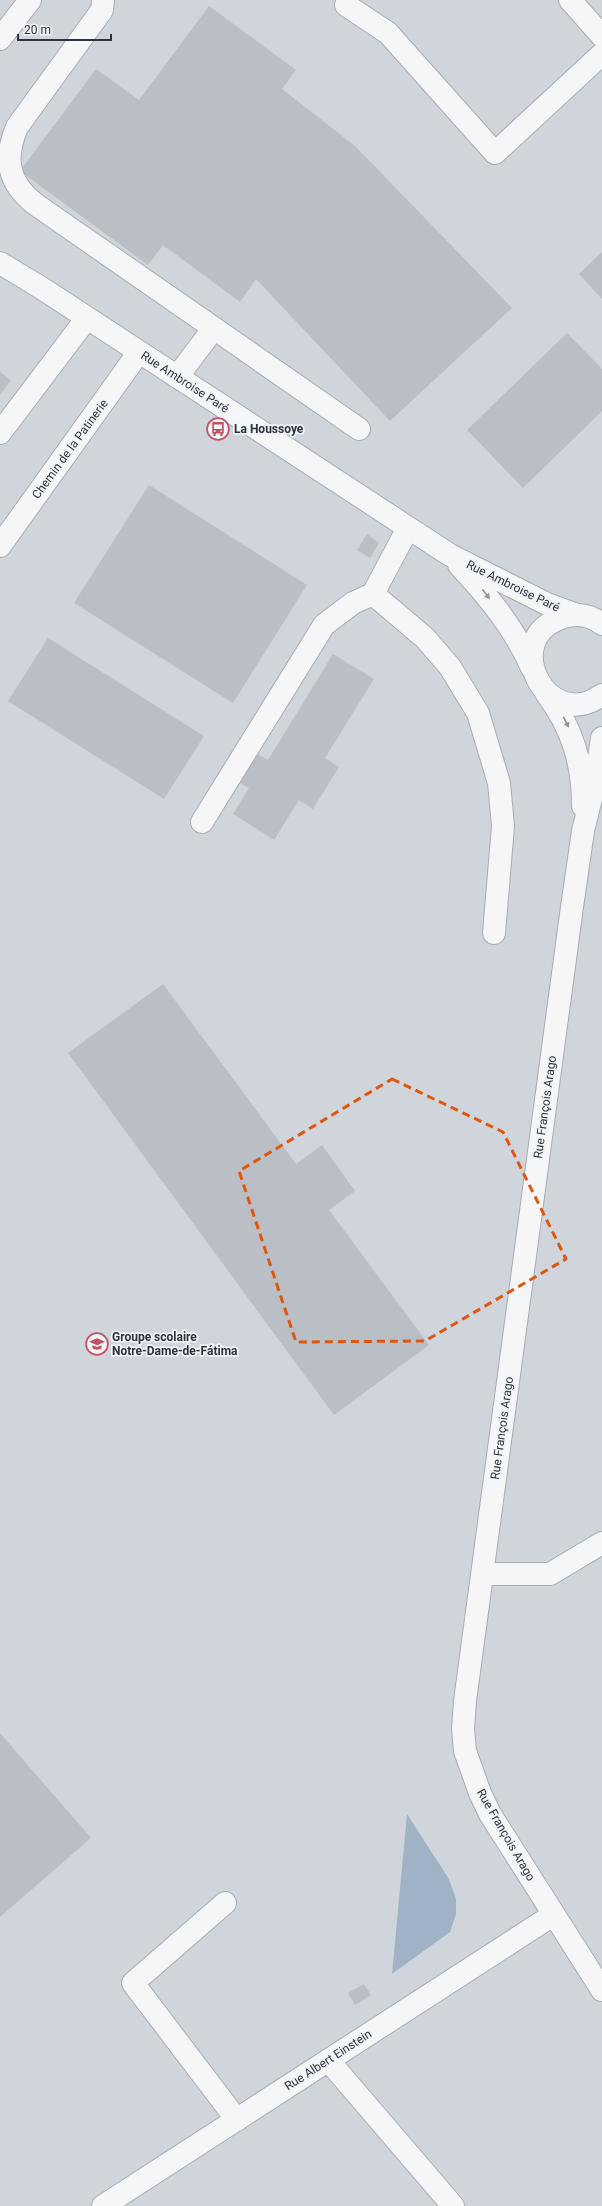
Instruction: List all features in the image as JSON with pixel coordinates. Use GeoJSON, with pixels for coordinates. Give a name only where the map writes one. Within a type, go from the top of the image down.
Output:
{"type":"FeatureCollection","features":[{"type":"Feature","properties":{"kind":"street"},"geometry":{"type":"LineString","coordinates":[[0,39],[30,0]]}},
{"type":"Feature","properties":{"kind":"street"},"geometry":{"type":"LineString","coordinates":[[103,0],[102,10],[17,127],[10,142],[9,162],[12,178],[21,194],[359,429]]}},
{"type":"Feature","properties":{"kind":"street"},"geometry":{"type":"LineString","coordinates":[[570,0],[602,36]]}},
{"type":"Feature","properties":{"kind":"street"},"geometry":{"type":"LineString","coordinates":[[345,2],[388,33],[495,153],[602,54]]}},
{"type":"Feature","properties":{"kind":"street","name":"Rue Ambroise Paré"},"geometry":{"type":"LineString","coordinates":[[0,263],[87,318],[450,555],[547,604],[593,618]]}},
{"type":"Feature","properties":{"kind":"street"},"geometry":{"type":"LineString","coordinates":[[0,433],[87,318]]}},
{"type":"Feature","properties":{"kind":"street"},"geometry":{"type":"LineString","coordinates":[[177,377],[214,328]]}},
{"type":"Feature","properties":{"kind":"street","name":"Chemin de la Patinerie"},"geometry":{"type":"LineString","coordinates":[[0,546],[139,352]]}},
{"type":"Feature","properties":{"kind":"street"},"geometry":{"type":"LineString","coordinates":[[202,822],[324,624],[353,603],[373,594],[408,528]]}},
{"type":"Feature","properties":{"kind":"street","name":"Rue Ambroise Paré"},"geometry":{"type":"LineString","coordinates":[[450,555],[482,589],[513,631],[536,678],[544,690]]}},
{"type":"Feature","properties":{"kind":"street"},"geometry":{"type":"LineString","coordinates":[[373,594],[425,638],[450,667],[478,713],[499,783],[503,826],[494,933]]}},
{"type":"Feature","properties":{"kind":"street"},"geometry":{"type":"LineString","coordinates":[[533,671],[532,656],[538,636],[554,621],[593,618]]}},
{"type":"Feature","properties":{"kind":"street"},"geometry":{"type":"LineString","coordinates":[[544,690],[556,699],[570,703],[585,703],[602,695]]}},
{"type":"Feature","properties":{"kind":"street","name":"Rue François Arago"},"geometry":{"type":"LineString","coordinates":[[544,690],[564,718],[577,750],[583,789],[582,831],[465,1701],[463,1729],[465,1751],[473,1777],[490,1814],[602,1990]]}},
{"type":"Feature","properties":{"kind":"street","name":"Rue François Arago"},"geometry":{"type":"LineString","coordinates":[[582,831],[596,778],[602,738]]}},
{"type":"Feature","properties":{"kind":"street"},"geometry":{"type":"LineString","coordinates":[[482,1574],[550,1574],[602,1543]]}},
{"type":"Feature","properties":{"kind":"street"},"geometry":{"type":"LineString","coordinates":[[225,1903],[133,1984],[237,2120]]}},
{"type":"Feature","properties":{"kind":"street","name":"Rue Albert Einstein"},"geometry":{"type":"LineString","coordinates":[[103,2206],[554,1915]]}},
{"type":"Feature","properties":{"kind":"street"},"geometry":{"type":"LineString","coordinates":[[328,2060],[453,2206]]}},
{"type":"Feature","properties":{"kind":"highlighted area"},"geometry":{"type":"Polygon","coordinates":[[[392,1079],[503,1132],[566,1259],[425,1341],[296,1342],[239,1171],[392,1079]]]}},
{"type":"Feature","properties":{"kind":"shaded area"},"geometry":{"type":"Polygon","coordinates":[[[0,0],[602,0],[602,2206],[0,2206],[0,0]]]}},
{"type":"Feature","properties":{"kind":"water"},"geometry":{"type":"Polygon","coordinates":[[[407,1814],[449,1879],[456,1899],[456,1914],[450,1932],[392,1974],[407,1814]]]}},
{"type":"Feature","properties":{"kind":"building"},"geometry":{"type":"Polygon","coordinates":[[[209,6],[296,70],[282,89],[355,146],[512,308],[390,421],[256,279],[240,302],[163,245],[148,265],[20,171],[96,69],[139,100],[209,6]]]}},
{"type":"Feature","properties":{"kind":"building"},"geometry":{"type":"Polygon","coordinates":[[[602,252],[602,299],[579,274],[602,252]]]}},
{"type":"Feature","properties":{"kind":"building"},"geometry":{"type":"Polygon","coordinates":[[[567,333],[602,369],[602,411],[523,488],[467,430],[567,333]]]}},
{"type":"Feature","properties":{"kind":"building"},"geometry":{"type":"Polygon","coordinates":[[[0,372],[11,380],[0,395],[0,372]]]}},
{"type":"Feature","properties":{"kind":"building"},"geometry":{"type":"Polygon","coordinates":[[[149,485],[307,585],[233,703],[74,603],[149,485]]]}},
{"type":"Feature","properties":{"kind":"building"},"geometry":{"type":"Polygon","coordinates":[[[367,534],[379,543],[370,558],[357,550],[367,534]]]}},
{"type":"Feature","properties":{"kind":"building"},"geometry":{"type":"Polygon","coordinates":[[[48,638],[204,736],[164,799],[8,701],[48,638]]]}},
{"type":"Feature","properties":{"kind":"building"},"geometry":{"type":"Polygon","coordinates":[[[333,654],[374,679],[325,758],[339,767],[313,809],[299,800],[274,840],[233,814],[249,788],[238,782],[256,753],[268,760],[333,654]]]}},
{"type":"Feature","properties":{"kind":"building"},"geometry":{"type":"Polygon","coordinates":[[[163,984],[296,1164],[322,1145],[355,1191],[329,1210],[429,1345],[334,1415],[68,1053],[163,984]]]}},
{"type":"Feature","properties":{"kind":"building"},"geometry":{"type":"Polygon","coordinates":[[[0,1733],[91,1838],[0,1917],[0,1733]]]}},
{"type":"Feature","properties":{"kind":"building"},"geometry":{"type":"Polygon","coordinates":[[[364,1984],[371,1995],[355,2005],[348,1993],[364,1984]]]}},
{"type":"Feature","properties":{"kind":"place","name":"La Houssoye"},"geometry":{"type":"Point","coordinates":[218,429]}},
{"type":"Feature","properties":{"kind":"place","name":"Groupe scolaire Notre-Dame-de-Fátima"},"geometry":{"type":"Point","coordinates":[97,1344]}}]}
